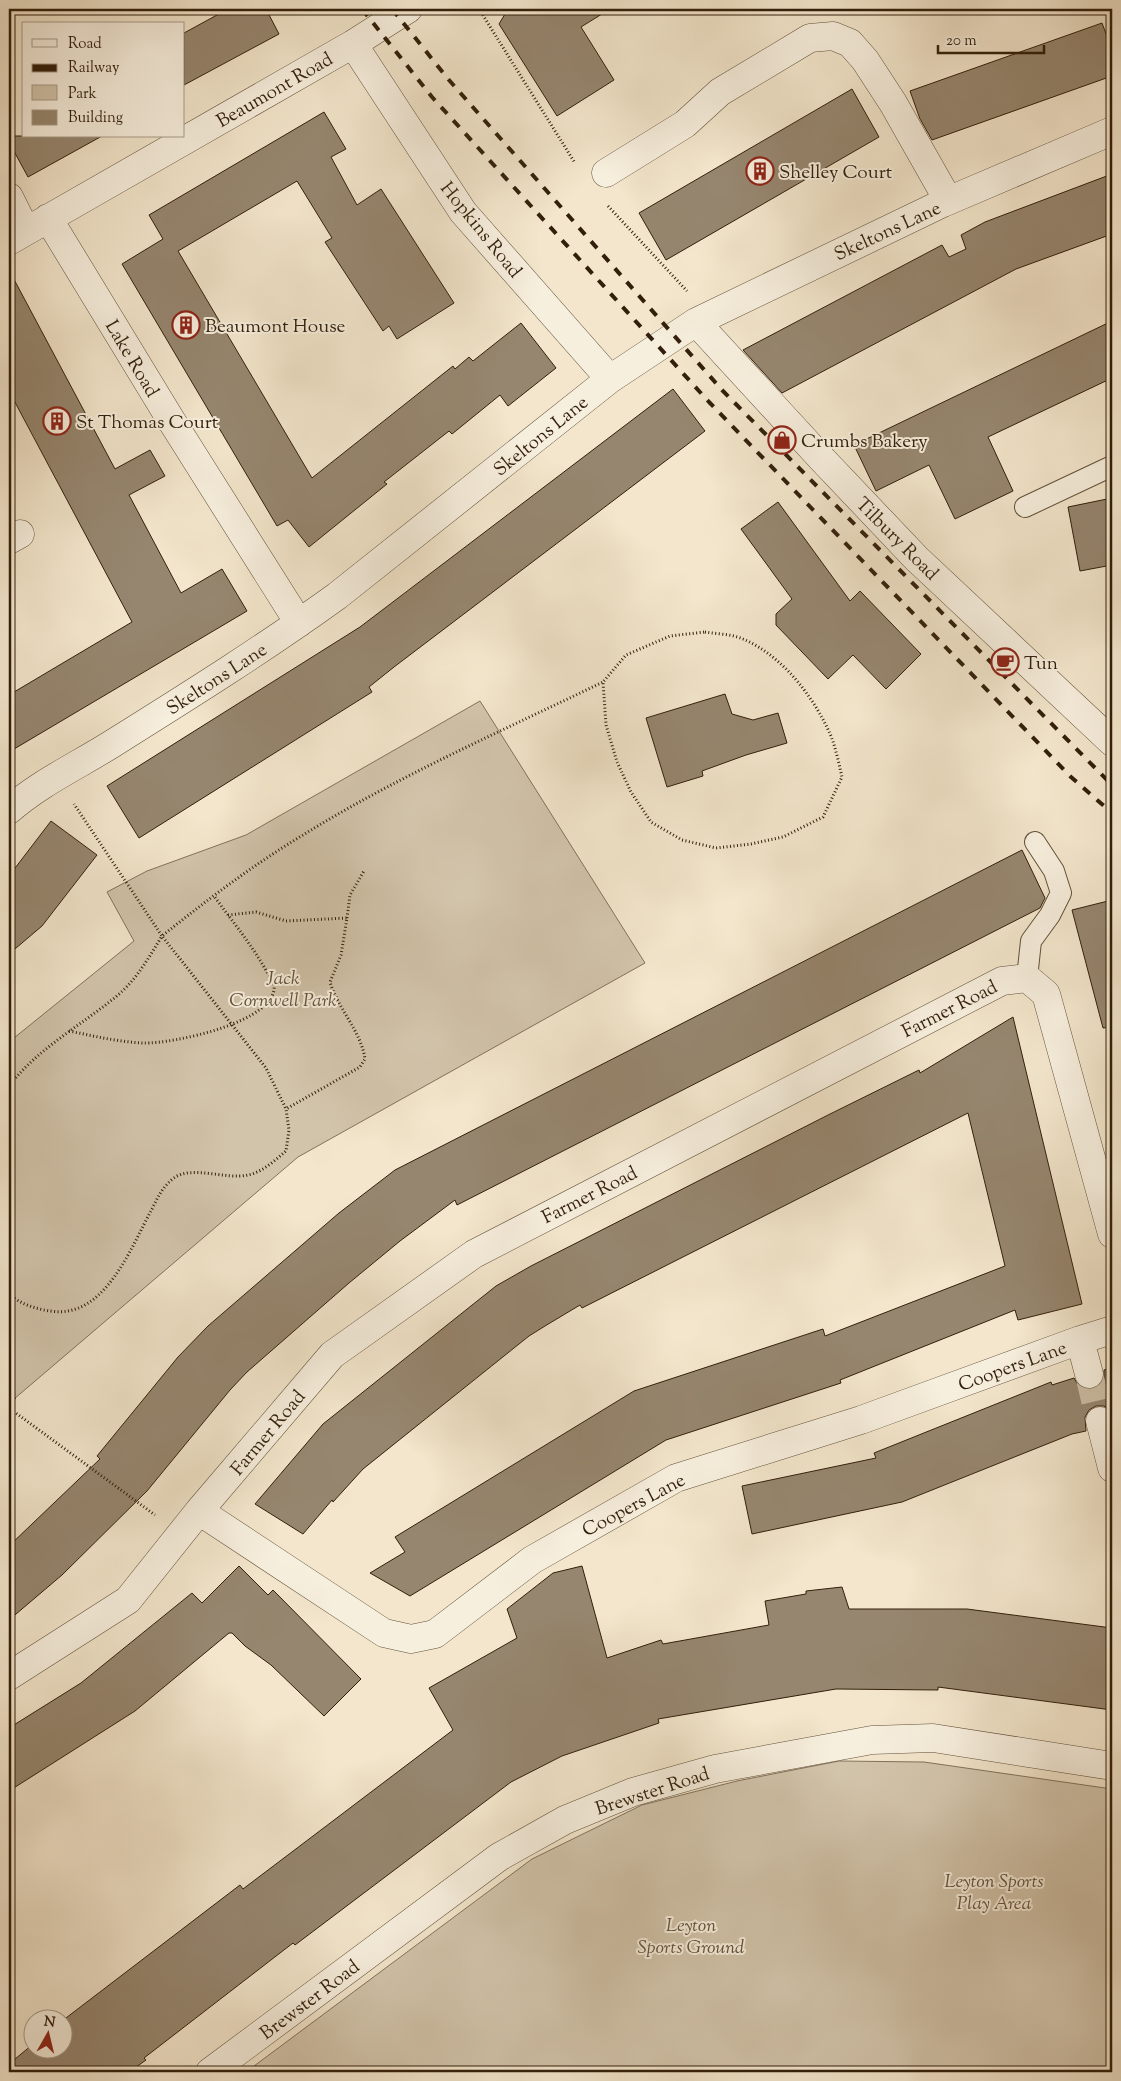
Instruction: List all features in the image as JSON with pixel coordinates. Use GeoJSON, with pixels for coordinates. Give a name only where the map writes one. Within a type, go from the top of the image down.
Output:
{"type":"FeatureCollection","features":[{"type":"Feature","properties":{"kind":"street","name":"Beaumont Road"},"geometry":{"type":"LineString","coordinates":[[28,230],[353,44],[408,9]]}},
{"type":"Feature","properties":{"kind":"street"},"geometry":{"type":"LineString","coordinates":[[606,173],[685,124],[728,87],[810,38],[833,36],[850,43],[865,60],[894,103],[948,200]]}},
{"type":"Feature","properties":{"kind":"street","name":"Hopkins Road"},"geometry":{"type":"LineString","coordinates":[[353,44],[463,212],[610,379]]}},
{"type":"Feature","properties":{"kind":"street","name":"Skeltons Lane"},"geometry":{"type":"LineString","coordinates":[[9,810],[56,776],[121,738],[243,661],[299,623],[337,596],[610,379],[696,322],[948,200],[1112,131]]}},
{"type":"Feature","properties":{"kind":"street","name":"Lake Road"},"geometry":{"type":"LineString","coordinates":[[9,197],[28,230],[171,420],[299,623]]}},
{"type":"Feature","properties":{"kind":"street","name":"Tilbury Road"},"geometry":{"type":"LineString","coordinates":[[696,322],[916,558],[1112,742]]}},
{"type":"Feature","properties":{"kind":"street"},"geometry":{"type":"LineString","coordinates":[[1027,978],[1046,994],[1112,1234]]}},
{"type":"Feature","properties":{"kind":"street","name":"Farmer Road"},"geometry":{"type":"LineString","coordinates":[[9,1676],[128,1600],[199,1511],[332,1355],[474,1254],[1002,981],[1027,978]]}},
{"type":"Feature","properties":{"kind":"street","name":"Coopers Lane"},"geometry":{"type":"LineString","coordinates":[[199,1511],[384,1633],[411,1639],[435,1634],[532,1560],[676,1478],[861,1420],[1112,1330]]}},
{"type":"Feature","properties":{"kind":"street"},"geometry":{"type":"LineString","coordinates":[[1080,1340],[1089,1374]]}},
{"type":"Feature","properties":{"kind":"street"},"geometry":{"type":"LineString","coordinates":[[1100,1420],[1112,1468]]}},
{"type":"Feature","properties":{"kind":"street","name":"Brewster Road"},"geometry":{"type":"LineString","coordinates":[[210,2072],[499,1857],[565,1820],[634,1792],[716,1768],[872,1740],[933,1738],[1112,1766]]}},
{"type":"Feature","properties":{"kind":"lane"},"geometry":{"type":"LineString","coordinates":[[1025,507],[1112,466]]}},
{"type":"Feature","properties":{"kind":"lane"},"geometry":{"type":"LineString","coordinates":[[1027,978],[1031,941],[1050,915],[1061,892],[1054,871],[1035,842]]}},
{"type":"Feature","properties":{"kind":"path"},"geometry":{"type":"LineString","coordinates":[[9,1086],[19,1072],[69,1031],[119,994],[139,972],[162,936],[234,879],[303,834],[391,784],[603,682],[626,655],[670,636],[705,632],[742,638],[776,658],[800,686],[819,712],[831,738],[842,777],[823,817],[783,837],[751,844],[716,848],[682,840],[651,822],[632,792],[617,762],[606,726],[603,682]]}},
{"type":"Feature","properties":{"kind":"path"},"geometry":{"type":"LineString","coordinates":[[9,1294],[37,1309],[64,1314],[87,1304],[108,1288],[163,1188],[175,1177],[191,1172],[219,1176],[248,1175],[271,1164],[286,1151],[289,1130],[286,1110],[266,1068],[162,936],[56,776]]}},
{"type":"Feature","properties":{"kind":"path"},"geometry":{"type":"LineString","coordinates":[[286,1110],[360,1067],[365,1059],[363,1047],[333,993],[330,982],[341,955],[350,895],[364,871]]}},
{"type":"Feature","properties":{"kind":"path"},"geometry":{"type":"LineString","coordinates":[[69,1031],[119,1041],[146,1043],[174,1041],[232,1025],[261,1008],[271,998],[274,984],[260,959],[214,896]]}},
{"type":"Feature","properties":{"kind":"path"},"geometry":{"type":"LineString","coordinates":[[228,915],[256,912],[286,921],[347,918]]}},
{"type":"Feature","properties":{"kind":"path"},"geometry":{"type":"LineString","coordinates":[[9,1385],[15,1397],[9,1408],[182,1534]]}},
{"type":"Feature","properties":{"kind":"green space","name":"Jack Cornwell Park"},"geometry":{"type":"Polygon","coordinates":[[[480,701],[645,963],[298,1157],[14,1399],[9,1387],[9,1042],[134,941],[107,892],[147,871],[246,835],[480,701]]]}},
{"type":"Feature","properties":{"kind":"green space","name":"Leyton Sports Ground"},"geometry":{"type":"Polygon","coordinates":[[[839,1761],[924,1762],[1112,1789],[1112,2072],[246,2072],[532,1859],[642,1805],[737,1781],[839,1761]]]}},
{"type":"Feature","properties":{"kind":"building"},"geometry":{"type":"Polygon","coordinates":[[[228,9],[266,9],[279,34],[185,84],[185,32],[228,9]]]}},
{"type":"Feature","properties":{"kind":"building"},"geometry":{"type":"Polygon","coordinates":[[[508,9],[610,9],[581,27],[614,80],[557,116],[499,24],[508,9]]]}},
{"type":"Feature","properties":{"kind":"building"},"geometry":{"type":"Polygon","coordinates":[[[1102,23],[1112,50],[1112,76],[932,140],[920,119],[910,91],[1102,23]]]}},
{"type":"Feature","properties":{"kind":"building","name":"Shelley Court"},"geometry":{"type":"Polygon","coordinates":[[[852,89],[879,137],[666,260],[639,213],[852,89]]]}},
{"type":"Feature","properties":{"kind":"building","name":"Beaumont House"},"geometry":{"type":"Polygon","coordinates":[[[324,112],[346,149],[331,157],[357,205],[381,189],[454,303],[397,339],[389,326],[383,331],[325,242],[332,238],[297,181],[178,251],[312,478],[453,366],[455,369],[469,357],[473,361],[521,323],[556,368],[508,406],[500,395],[452,434],[449,431],[384,482],[387,484],[309,547],[288,520],[277,526],[122,264],[163,239],[149,215],[324,112]]]}},
{"type":"Feature","properties":{"kind":"building"},"geometry":{"type":"Polygon","coordinates":[[[9,136],[22,136],[22,138],[98,138],[28,177],[9,142],[9,136]]]}},
{"type":"Feature","properties":{"kind":"building"},"geometry":{"type":"Polygon","coordinates":[[[1112,174],[1112,234],[1016,269],[782,393],[743,350],[942,245],[949,257],[966,249],[961,235],[985,222],[1112,174]]]}},
{"type":"Feature","properties":{"kind":"building"},"geometry":{"type":"Polygon","coordinates":[[[9,270],[115,469],[150,450],[165,476],[129,495],[181,593],[222,569],[247,611],[9,752],[9,695],[132,622],[9,391],[9,270]]]}},
{"type":"Feature","properties":{"kind":"building"},"geometry":{"type":"Polygon","coordinates":[[[1112,321],[1112,378],[988,437],[1013,491],[955,519],[929,465],[876,491],[854,445],[1112,321]]]}},
{"type":"Feature","properties":{"kind":"building"},"geometry":{"type":"Polygon","coordinates":[[[673,389],[705,431],[394,667],[369,687],[372,692],[139,838],[107,786],[360,627],[673,389]]]}},
{"type":"Feature","properties":{"kind":"building"},"geometry":{"type":"Polygon","coordinates":[[[1112,498],[1112,565],[1080,571],[1068,507],[1112,498]]]}},
{"type":"Feature","properties":{"kind":"building"},"geometry":{"type":"Polygon","coordinates":[[[778,502],[850,601],[860,591],[921,654],[886,689],[853,655],[828,679],[776,625],[776,614],[792,599],[741,529],[778,502]]]}},
{"type":"Feature","properties":{"kind":"building"},"geometry":{"type":"Polygon","coordinates":[[[725,694],[732,714],[753,720],[778,713],[787,743],[702,771],[703,776],[667,787],[646,718],[725,694]]]}},
{"type":"Feature","properties":{"kind":"building"},"geometry":{"type":"Polygon","coordinates":[[[51,821],[97,855],[42,926],[9,954],[9,876],[51,821]]]}},
{"type":"Feature","properties":{"kind":"building"},"geometry":{"type":"Polygon","coordinates":[[[1022,850],[1045,898],[1040,908],[457,1205],[455,1200],[400,1241],[247,1372],[147,1491],[62,1575],[9,1620],[9,1546],[100,1459],[97,1456],[178,1357],[208,1326],[339,1213],[395,1170],[1022,850]]]}},
{"type":"Feature","properties":{"kind":"building"},"geometry":{"type":"Polygon","coordinates":[[[1112,900],[1112,1027],[1103,1028],[1072,910],[1112,900]]]}},
{"type":"Feature","properties":{"kind":"building"},"geometry":{"type":"Polygon","coordinates":[[[1013,1017],[1082,1304],[1018,1320],[1015,1310],[840,1380],[841,1383],[666,1440],[410,1596],[370,1573],[405,1552],[395,1537],[634,1391],[823,1329],[825,1336],[1005,1266],[968,1113],[582,1308],[580,1305],[529,1336],[363,1469],[333,1502],[332,1500],[303,1534],[255,1504],[323,1424],[496,1286],[531,1266],[830,1114],[919,1070],[920,1073],[1013,1017]]]}},
{"type":"Feature","properties":{"kind":"building"},"geometry":{"type":"Polygon","coordinates":[[[1112,1367],[1112,1412],[1104,1406],[1096,1406],[1089,1410],[1085,1417],[1086,1431],[1072,1434],[902,1502],[752,1534],[742,1486],[876,1458],[874,1453],[1051,1382],[1052,1385],[1074,1378],[1078,1385],[1084,1389],[1093,1389],[1100,1385],[1104,1379],[1104,1370],[1112,1367]]]}},
{"type":"Feature","properties":{"kind":"building"},"geometry":{"type":"Polygon","coordinates":[[[239,1566],[268,1595],[273,1590],[361,1679],[324,1716],[271,1665],[245,1646],[232,1633],[229,1633],[135,1711],[9,1791],[9,1728],[81,1683],[192,1593],[202,1603],[239,1566]]]}},
{"type":"Feature","properties":{"kind":"building"},"geometry":{"type":"Polygon","coordinates":[[[582,1566],[607,1658],[661,1640],[663,1644],[769,1625],[765,1601],[806,1594],[806,1591],[842,1587],[849,1609],[967,1609],[1112,1628],[1112,1710],[938,1687],[938,1690],[836,1689],[658,1719],[659,1723],[562,1756],[511,1782],[295,1945],[293,1943],[144,2058],[146,2060],[129,2072],[9,2072],[9,2064],[22,2053],[22,2058],[72,2058],[72,2013],[240,1885],[243,1889],[453,1730],[429,1688],[517,1638],[507,1609],[553,1573],[582,1566]]]}},
{"type":"Feature","properties":{"kind":"tunnel"},"geometry":{"type":"LineString","coordinates":[[1089,1374],[1100,1421]]}},
{"type":"Feature","properties":{"kind":"railway"},"geometry":{"type":"LineString","coordinates":[[362,9],[432,97],[709,402],[1071,777],[1112,813]]}},
{"type":"Feature","properties":{"kind":"railway"},"geometry":{"type":"LineString","coordinates":[[392,9],[449,80],[722,390],[1112,785]]}},
{"type":"Feature","properties":{"kind":"place","name":"Shelley Court"},"geometry":{"type":"Point","coordinates":[760,171]}},
{"type":"Feature","properties":{"kind":"place","name":"Beaumont House"},"geometry":{"type":"Point","coordinates":[186,325]}},
{"type":"Feature","properties":{"kind":"place","name":"St Thomas Court"},"geometry":{"type":"Point","coordinates":[57,421]}},
{"type":"Feature","properties":{"kind":"place","name":"Crumbs Bakery"},"geometry":{"type":"Point","coordinates":[782,440]}},
{"type":"Feature","properties":{"kind":"place","name":"Tun"},"geometry":{"type":"Point","coordinates":[1005,662]}},
{"type":"Feature","properties":{"kind":"park label","name":"Leyton Sports Play Area"},"geometry":{"type":"Point","coordinates":[994,1891]}}]}
